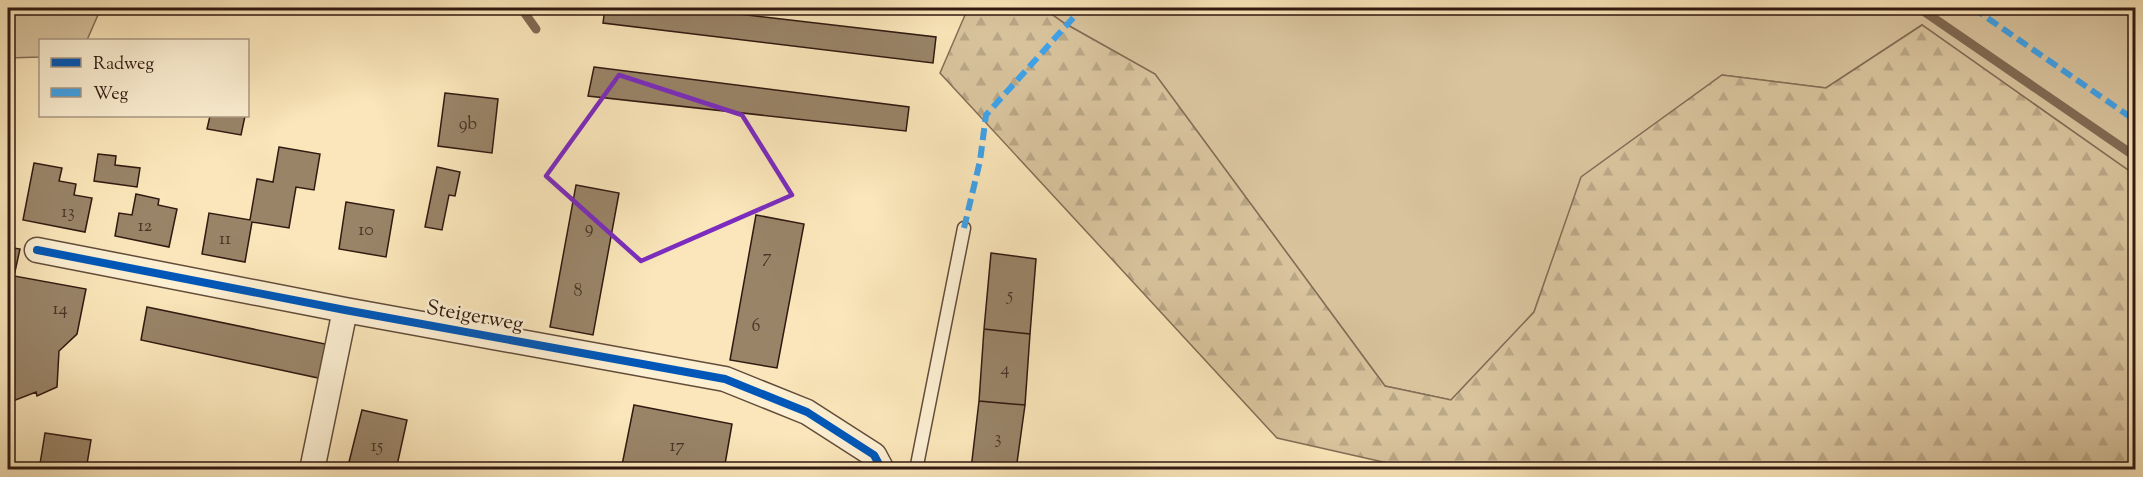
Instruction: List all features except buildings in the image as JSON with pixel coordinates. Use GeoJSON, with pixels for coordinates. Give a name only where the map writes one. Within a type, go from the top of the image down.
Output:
{"type":"FeatureCollection","features":[{"type":"Feature","properties":{"kind":"street","name":"Steigerweg"},"geometry":{"type":"LineString","coordinates":[[37,250],[345,310],[726,379],[807,412],[874,455],[882,470]]}},
{"type":"Feature","properties":{"kind":"street"},"geometry":{"type":"LineString","coordinates":[[312,470],[345,310]]}},
{"type":"Feature","properties":{"kind":"lane"},"geometry":{"type":"LineString","coordinates":[[916,470],[964,228]]}},
{"type":"Feature","properties":{"kind":"highlighted area"},"geometry":{"type":"Polygon","coordinates":[[[619,75],[742,115],[792,195],[641,261],[546,176],[619,75]]]}},
{"type":"Feature","properties":{"kind":"green space"},"geometry":{"type":"Polygon","coordinates":[[[8,8],[101,8],[87,39],[39,39],[39,57],[8,58],[8,8]]]}},
{"type":"Feature","properties":{"kind":"green space"},"geometry":{"type":"Polygon","coordinates":[[[968,8],[1043,8],[1064,23],[1155,74],[1385,386],[1451,400],[1534,312],[1581,177],[1722,75],[1826,88],[1922,25],[2135,175],[2135,469],[1707,470],[1692,466],[1686,470],[1414,469],[1277,438],[940,73],[968,8]]]}},
{"type":"Feature","properties":{"kind":"green space"},"geometry":{"type":"Polygon","coordinates":[[[1043,8],[2135,8],[2135,175],[1922,25],[1826,88],[1722,75],[1582,177],[1534,312],[1451,400],[1385,386],[1155,74],[1064,23],[1043,8]]]}},
{"type":"Feature","properties":{"kind":"waterway"},"geometry":{"type":"LineString","coordinates":[[521,8],[536,29]]}},
{"type":"Feature","properties":{"kind":"waterway"},"geometry":{"type":"LineString","coordinates":[[1919,8],[2136,157]]}},
{"type":"Feature","properties":{"kind":"marked path"},"geometry":{"type":"LineString","coordinates":[[964,228],[980,161],[986,115],[1082,8]]}},
{"type":"Feature","properties":{"kind":"marked path"},"geometry":{"type":"LineString","coordinates":[[1973,8],[2136,121]]}},
{"type":"Feature","properties":{"kind":"cycle path"},"geometry":{"type":"LineString","coordinates":[[37,250],[345,310],[725,379],[807,412],[874,455],[882,470]]}}]}
